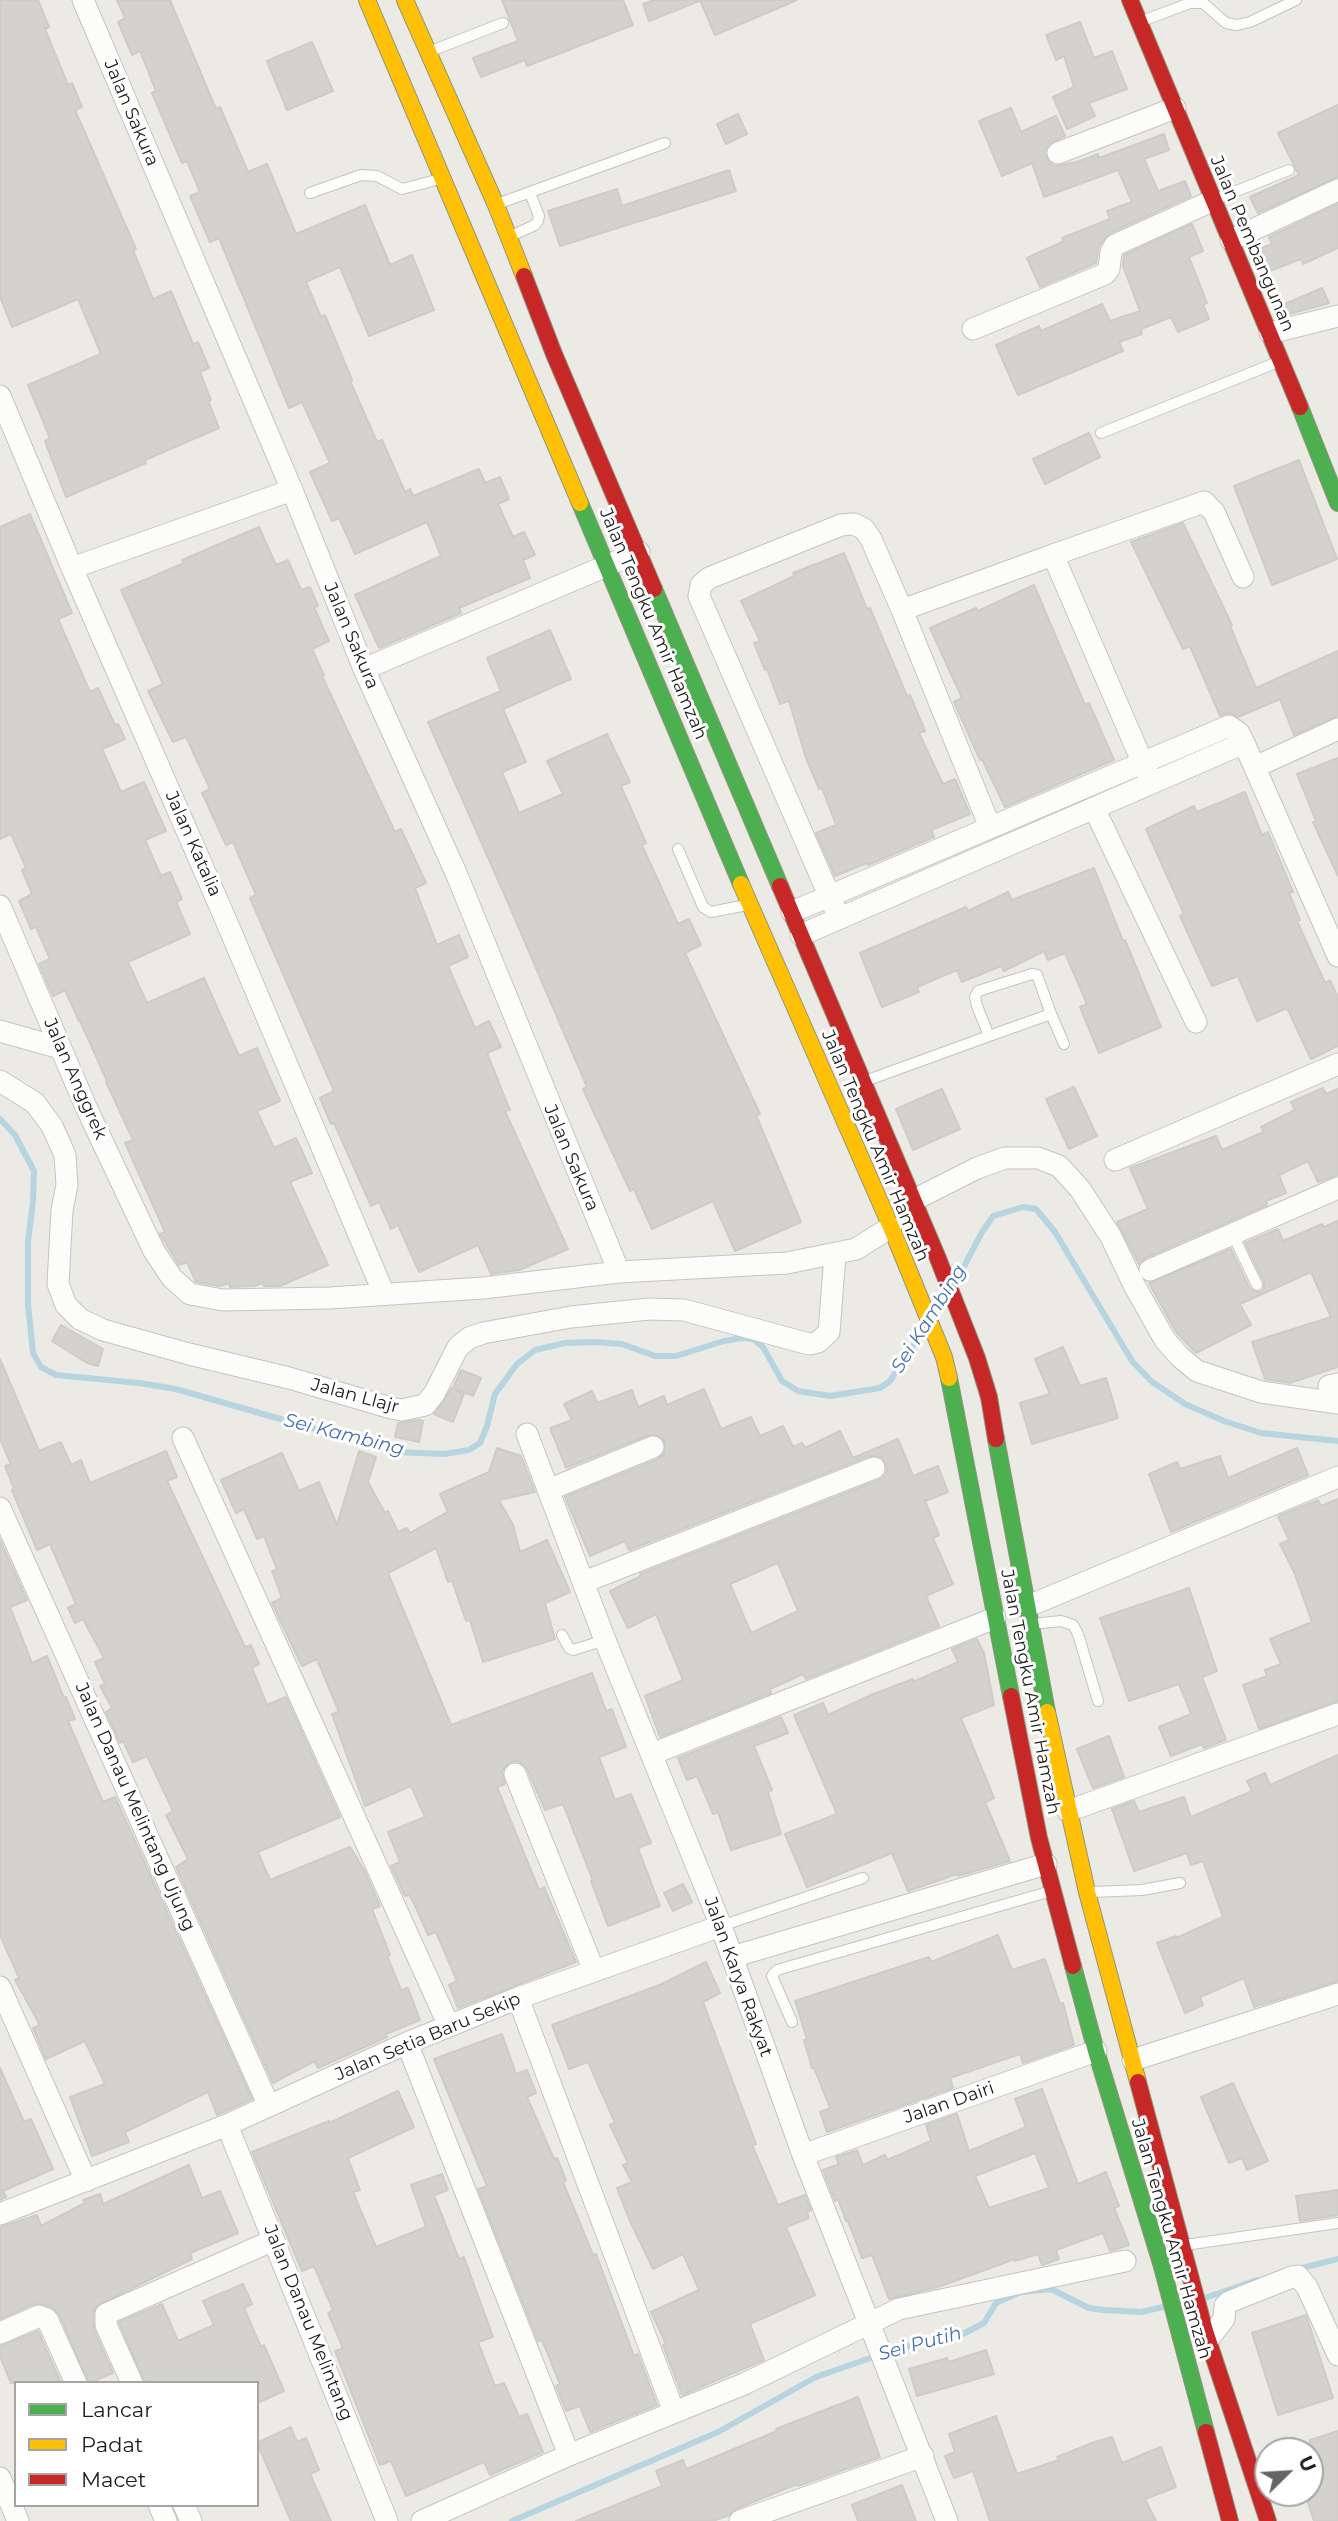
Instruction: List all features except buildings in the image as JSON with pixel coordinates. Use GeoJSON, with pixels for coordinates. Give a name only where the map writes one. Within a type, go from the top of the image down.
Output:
{"type":"FeatureCollection","features":[{"type":"Feature","properties":{"kind":"main road","name":"Jalan Tengku Amir Hamzah"},"geometry":{"type":"LineString","coordinates":[[366,0],[750,904],[891,1227],[944,1357],[995,1618],[1058,1829],[1087,1892],[1207,2336],[1268,2521]]}},
{"type":"Feature","properties":{"kind":"main road","name":"Jalan Tengku Amir Hamzah"},"geometry":{"type":"LineString","coordinates":[[405,0],[496,205],[554,354],[914,1200],[962,1319],[989,1397],[1028,1615],[1058,1829],[1046,1864],[1096,2051],[1161,2263],[1230,2521]]}},
{"type":"Feature","properties":{"kind":"main road","name":"Jalan Pembangunan"},"geometry":{"type":"LineString","coordinates":[[1130,0],[1280,361],[1329,453],[1338,503]]}},
{"type":"Feature","properties":{"kind":"street","name":"Jalan Sakura"},"geometry":{"type":"LineString","coordinates":[[83,0],[292,490],[364,668],[456,873],[619,1272]]}},
{"type":"Feature","properties":{"kind":"street"},"geometry":{"type":"LineString","coordinates":[[1058,153],[1175,108]]}},
{"type":"Feature","properties":{"kind":"street"},"geometry":{"type":"LineString","coordinates":[[1231,240],[1338,190]]}},
{"type":"Feature","properties":{"kind":"street"},"geometry":{"type":"LineString","coordinates":[[973,329],[1105,274],[1109,269],[1111,252],[1115,245],[1212,201]]}},
{"type":"Feature","properties":{"kind":"street"},"geometry":{"type":"LineString","coordinates":[[1270,333],[1338,316]]}},
{"type":"Feature","properties":{"kind":"street","name":"Jalan Katalia"},"geometry":{"type":"LineString","coordinates":[[0,396],[384,1294]]}},
{"type":"Feature","properties":{"kind":"street"},"geometry":{"type":"LineString","coordinates":[[72,568],[292,490]]}},
{"type":"Feature","properties":{"kind":"street"},"geometry":{"type":"LineString","coordinates":[[902,610],[1204,502],[1214,512],[1243,577]]}},
{"type":"Feature","properties":{"kind":"street"},"geometry":{"type":"LineString","coordinates":[[839,918],[699,596],[699,591],[709,578],[841,525],[853,524],[864,529],[902,610],[990,827]]}},
{"type":"Feature","properties":{"kind":"street"},"geometry":{"type":"LineString","coordinates":[[364,668],[639,552]]}},
{"type":"Feature","properties":{"kind":"street"},"geometry":{"type":"LineString","coordinates":[[1053,555],[1151,782]]}},
{"type":"Feature","properties":{"kind":"street"},"geometry":{"type":"LineString","coordinates":[[792,912],[1229,726],[1239,733],[1244,743],[1338,956]]}},
{"type":"Feature","properties":{"kind":"street"},"geometry":{"type":"LineString","coordinates":[[1255,767],[1338,729]]}},
{"type":"Feature","properties":{"kind":"street"},"geometry":{"type":"LineString","coordinates":[[801,935],[1244,743]]}},
{"type":"Feature","properties":{"kind":"street"},"geometry":{"type":"LineString","coordinates":[[1094,808],[1196,1022]]}},
{"type":"Feature","properties":{"kind":"street","name":"Jalan Anggrek"},"geometry":{"type":"LineString","coordinates":[[0,906],[60,1048],[154,1251],[172,1279],[190,1294],[223,1300],[330,1298],[483,1288],[619,1272],[787,1264],[856,1249],[891,1227]]}},
{"type":"Feature","properties":{"kind":"street"},"geometry":{"type":"LineString","coordinates":[[0,1031],[60,1048]]}},
{"type":"Feature","properties":{"kind":"street"},"geometry":{"type":"LineString","coordinates":[[1115,1160],[1338,1064]]}},
{"type":"Feature","properties":{"kind":"street","name":"Jalan Llajr"},"geometry":{"type":"LineString","coordinates":[[0,1081],[35,1103],[52,1126],[65,1155],[67,1185],[62,1210],[58,1284],[66,1305],[80,1319],[103,1329],[188,1354],[289,1378],[391,1408],[414,1409],[425,1405],[434,1394],[458,1347],[469,1338],[571,1317],[649,1309],[684,1310],[809,1344],[818,1342],[829,1332],[835,1255]]}},
{"type":"Feature","properties":{"kind":"street"},"geometry":{"type":"LineString","coordinates":[[914,1200],[977,1168],[1005,1158],[1038,1157],[1059,1166],[1080,1189],[1111,1237],[1165,1340],[1197,1371],[1261,1392],[1335,1391]]}},
{"type":"Feature","properties":{"kind":"street"},"geometry":{"type":"LineString","coordinates":[[1150,1270],[1338,1188]]}},
{"type":"Feature","properties":{"kind":"street","name":"Jalan Karya Rakyat"},"geometry":{"type":"LineString","coordinates":[[527,1434],[605,1640],[721,1926],[803,2155],[947,2521]]}},
{"type":"Feature","properties":{"kind":"street"},"geometry":{"type":"LineString","coordinates":[[183,1438],[449,2026]]}},
{"type":"Feature","properties":{"kind":"street"},"geometry":{"type":"LineString","coordinates":[[548,1490],[653,1447]]}},
{"type":"Feature","properties":{"kind":"street"},"geometry":{"type":"LineString","coordinates":[[584,1582],[874,1468]]}},
{"type":"Feature","properties":{"kind":"street"},"geometry":{"type":"LineString","coordinates":[[1028,1615],[1338,1477]]}},
{"type":"Feature","properties":{"kind":"street","name":"Jalan Danau Melintang Ujung"},"geometry":{"type":"LineString","coordinates":[[0,1508],[269,2106]]}},
{"type":"Feature","properties":{"kind":"street"},"geometry":{"type":"LineString","coordinates":[[652,1754],[995,1618]]}},
{"type":"Feature","properties":{"kind":"street"},"geometry":{"type":"LineString","coordinates":[[1058,1829],[1338,1714]]}},
{"type":"Feature","properties":{"kind":"street"},"geometry":{"type":"LineString","coordinates":[[514,1774],[594,1971]]}},
{"type":"Feature","properties":{"kind":"street"},"geometry":{"type":"LineString","coordinates":[[732,1957],[1046,1864]]}},
{"type":"Feature","properties":{"kind":"street","name":"Jalan Setia Baru Sekip"},"geometry":{"type":"LineString","coordinates":[[0,2214],[227,2125],[407,2043],[517,1998],[721,1926]]}},
{"type":"Feature","properties":{"kind":"street"},"geometry":{"type":"LineString","coordinates":[[0,1987],[86,2181]]}},
{"type":"Feature","properties":{"kind":"street"},"geometry":{"type":"LineString","coordinates":[[1133,2060],[1338,1994]]}},
{"type":"Feature","properties":{"kind":"street"},"geometry":{"type":"LineString","coordinates":[[517,1998],[674,2412]]}},
{"type":"Feature","properties":{"kind":"street"},"geometry":{"type":"LineString","coordinates":[[407,2043],[569,2455]]}},
{"type":"Feature","properties":{"kind":"street","name":"Jalan Dairi"},"geometry":{"type":"LineString","coordinates":[[803,2155],[1096,2051]]}},
{"type":"Feature","properties":{"kind":"street","name":"Jalan Danau Melintang"},"geometry":{"type":"LineString","coordinates":[[227,2125],[387,2521]]}},
{"type":"Feature","properties":{"kind":"street"},"geometry":{"type":"LineString","coordinates":[[131,2381],[106,2325],[106,2314],[274,2240]]}},
{"type":"Feature","properties":{"kind":"street"},"geometry":{"type":"LineString","coordinates":[[422,2521],[569,2455],[782,2367],[870,2327],[899,2309],[1125,2261]]}},
{"type":"Feature","properties":{"kind":"street"},"geometry":{"type":"LineString","coordinates":[[1207,2336],[1232,2300],[1297,2278],[1338,2355]]}},
{"type":"Feature","properties":{"kind":"street"},"geometry":{"type":"LineString","coordinates":[[0,2333],[39,2316],[47,2319],[75,2381]]}},
{"type":"Feature","properties":{"kind":"street"},"geometry":{"type":"LineString","coordinates":[[740,2521],[923,2456]]}},
{"type":"Feature","properties":{"kind":"street"},"geometry":{"type":"LineString","coordinates":[[0,2478],[18,2521]]}},
{"type":"Feature","properties":{"kind":"lane"},"geometry":{"type":"LineString","coordinates":[[1139,22],[1190,3],[1203,3],[1226,23],[1237,25],[1250,22],[1296,0]]}},
{"type":"Feature","properties":{"kind":"lane"},"geometry":{"type":"LineString","coordinates":[[429,52],[503,23]]}},
{"type":"Feature","properties":{"kind":"lane"},"geometry":{"type":"LineString","coordinates":[[496,205],[665,143]]}},
{"type":"Feature","properties":{"kind":"lane"},"geometry":{"type":"LineString","coordinates":[[1212,201],[1289,170]]}},
{"type":"Feature","properties":{"kind":"lane"},"geometry":{"type":"LineString","coordinates":[[310,193],[361,175],[377,176],[402,189],[441,179]]}},
{"type":"Feature","properties":{"kind":"lane"},"geometry":{"type":"LineString","coordinates":[[509,237],[538,221],[539,216],[530,192]]}},
{"type":"Feature","properties":{"kind":"lane"},"geometry":{"type":"LineString","coordinates":[[1101,433],[1280,361]]}},
{"type":"Feature","properties":{"kind":"lane"},"geometry":{"type":"LineString","coordinates":[[678,849],[703,907],[712,912],[750,904]]}},
{"type":"Feature","properties":{"kind":"lane"},"geometry":{"type":"LineString","coordinates":[[989,1036],[977,1006],[975,997],[978,991],[1035,974],[1064,1044]]}},
{"type":"Feature","properties":{"kind":"lane"},"geometry":{"type":"LineString","coordinates":[[863,1082],[1051,1014]]}},
{"type":"Feature","properties":{"kind":"lane"},"geometry":{"type":"LineString","coordinates":[[1231,1233],[1257,1285]]}},
{"type":"Feature","properties":{"kind":"lane"},"geometry":{"type":"LineString","coordinates":[[1028,1615],[1073,1625],[1098,1702]]}},
{"type":"Feature","properties":{"kind":"lane"},"geometry":{"type":"LineString","coordinates":[[562,1635],[573,1650],[605,1640]]}},
{"type":"Feature","properties":{"kind":"lane","name":"Jalan Setia Baru Sekip"},"geometry":{"type":"LineString","coordinates":[[721,1926],[863,1878]]}},
{"type":"Feature","properties":{"kind":"lane"},"geometry":{"type":"LineString","coordinates":[[1087,1892],[1142,1890],[1180,1883]]}},
{"type":"Feature","properties":{"kind":"lane"},"geometry":{"type":"LineString","coordinates":[[792,2022],[772,1976],[777,1970],[1054,1890]]}},
{"type":"Feature","properties":{"kind":"lane"},"geometry":{"type":"LineString","coordinates":[[1184,2250],[1338,2223]]}},
{"type":"Feature","properties":{"kind":"waterway","name":"Sei Kambing"},"geometry":{"type":"LineString","coordinates":[[0,1119],[15,1135],[34,1171],[28,1242],[28,1304],[33,1353],[41,1367],[56,1375],[176,1389],[395,1452],[444,1454],[469,1450],[480,1443],[495,1394],[517,1364],[535,1350],[565,1343],[595,1342],[622,1344],[655,1356],[676,1356],[724,1341],[753,1339],[763,1347],[782,1381],[798,1391],[830,1396],[880,1388],[890,1381],[921,1334]]}},
{"type":"Feature","properties":{"kind":"waterway","name":"Sei Kambing"},"geometry":{"type":"LineString","coordinates":[[958,1278],[993,1216],[1023,1207],[1036,1209],[1055,1232],[1132,1361],[1151,1381],[1185,1404],[1261,1433],[1338,1441]]}},
{"type":"Feature","properties":{"kind":"waterway","name":"Sei Putih"},"geometry":{"type":"LineString","coordinates":[[1298,2269],[1338,2259]]}},
{"type":"Feature","properties":{"kind":"waterway","name":"Sei Putih"},"geometry":{"type":"LineString","coordinates":[[1205,2298],[1257,2280]]}},
{"type":"Feature","properties":{"kind":"waterway","name":"Sei Putih"},"geometry":{"type":"LineString","coordinates":[[512,2521],[718,2432],[816,2377],[899,2348],[961,2335],[984,2323],[996,2303],[1021,2292],[1051,2289],[1089,2308],[1104,2310],[1141,2312],[1163,2307]]}},
{"type":"Feature","properties":{"kind":"traffic: fast"},"geometry":{"type":"LineString","coordinates":[[1300,407],[1338,503]]}},
{"type":"Feature","properties":{"kind":"traffic: fast"},"geometry":{"type":"LineString","coordinates":[[580,503],[741,884]]}},
{"type":"Feature","properties":{"kind":"traffic: fast"},"geometry":{"type":"LineString","coordinates":[[654,589],[780,886]]}},
{"type":"Feature","properties":{"kind":"traffic: fast"},"geometry":{"type":"LineString","coordinates":[[949,1378],[1011,1696]]}},
{"type":"Feature","properties":{"kind":"traffic: fast"},"geometry":{"type":"LineString","coordinates":[[996,1439],[1047,1712]]}},
{"type":"Feature","properties":{"kind":"traffic: fast"},"geometry":{"type":"LineString","coordinates":[[1073,1966],[1161,2263],[1206,2432]]}},
{"type":"Feature","properties":{"kind":"traffic: slow"},"geometry":{"type":"LineString","coordinates":[[367,0],[580,503]]}},
{"type":"Feature","properties":{"kind":"traffic: slow"},"geometry":{"type":"LineString","coordinates":[[405,0],[496,205],[524,276]]}},
{"type":"Feature","properties":{"kind":"traffic: slow"},"geometry":{"type":"LineString","coordinates":[[741,884],[891,1227],[944,1357],[949,1378]]}},
{"type":"Feature","properties":{"kind":"traffic: slow"},"geometry":{"type":"LineString","coordinates":[[1047,1712],[1087,1892],[1138,2082]]}},
{"type":"Feature","properties":{"kind":"traffic: jam"},"geometry":{"type":"LineString","coordinates":[[1130,0],[1300,407]]}},
{"type":"Feature","properties":{"kind":"traffic: jam"},"geometry":{"type":"LineString","coordinates":[[524,276],[554,354],[654,589]]}},
{"type":"Feature","properties":{"kind":"traffic: jam"},"geometry":{"type":"LineString","coordinates":[[780,886],[937,1256],[977,1358],[989,1397],[996,1439]]}},
{"type":"Feature","properties":{"kind":"traffic: jam"},"geometry":{"type":"LineString","coordinates":[[1011,1696],[1039,1838],[1073,1966]]}},
{"type":"Feature","properties":{"kind":"traffic: jam"},"geometry":{"type":"LineString","coordinates":[[1138,2082],[1205,2331],[1268,2521]]}},
{"type":"Feature","properties":{"kind":"traffic: jam"},"geometry":{"type":"LineString","coordinates":[[1206,2432],[1230,2521]]}}]}
